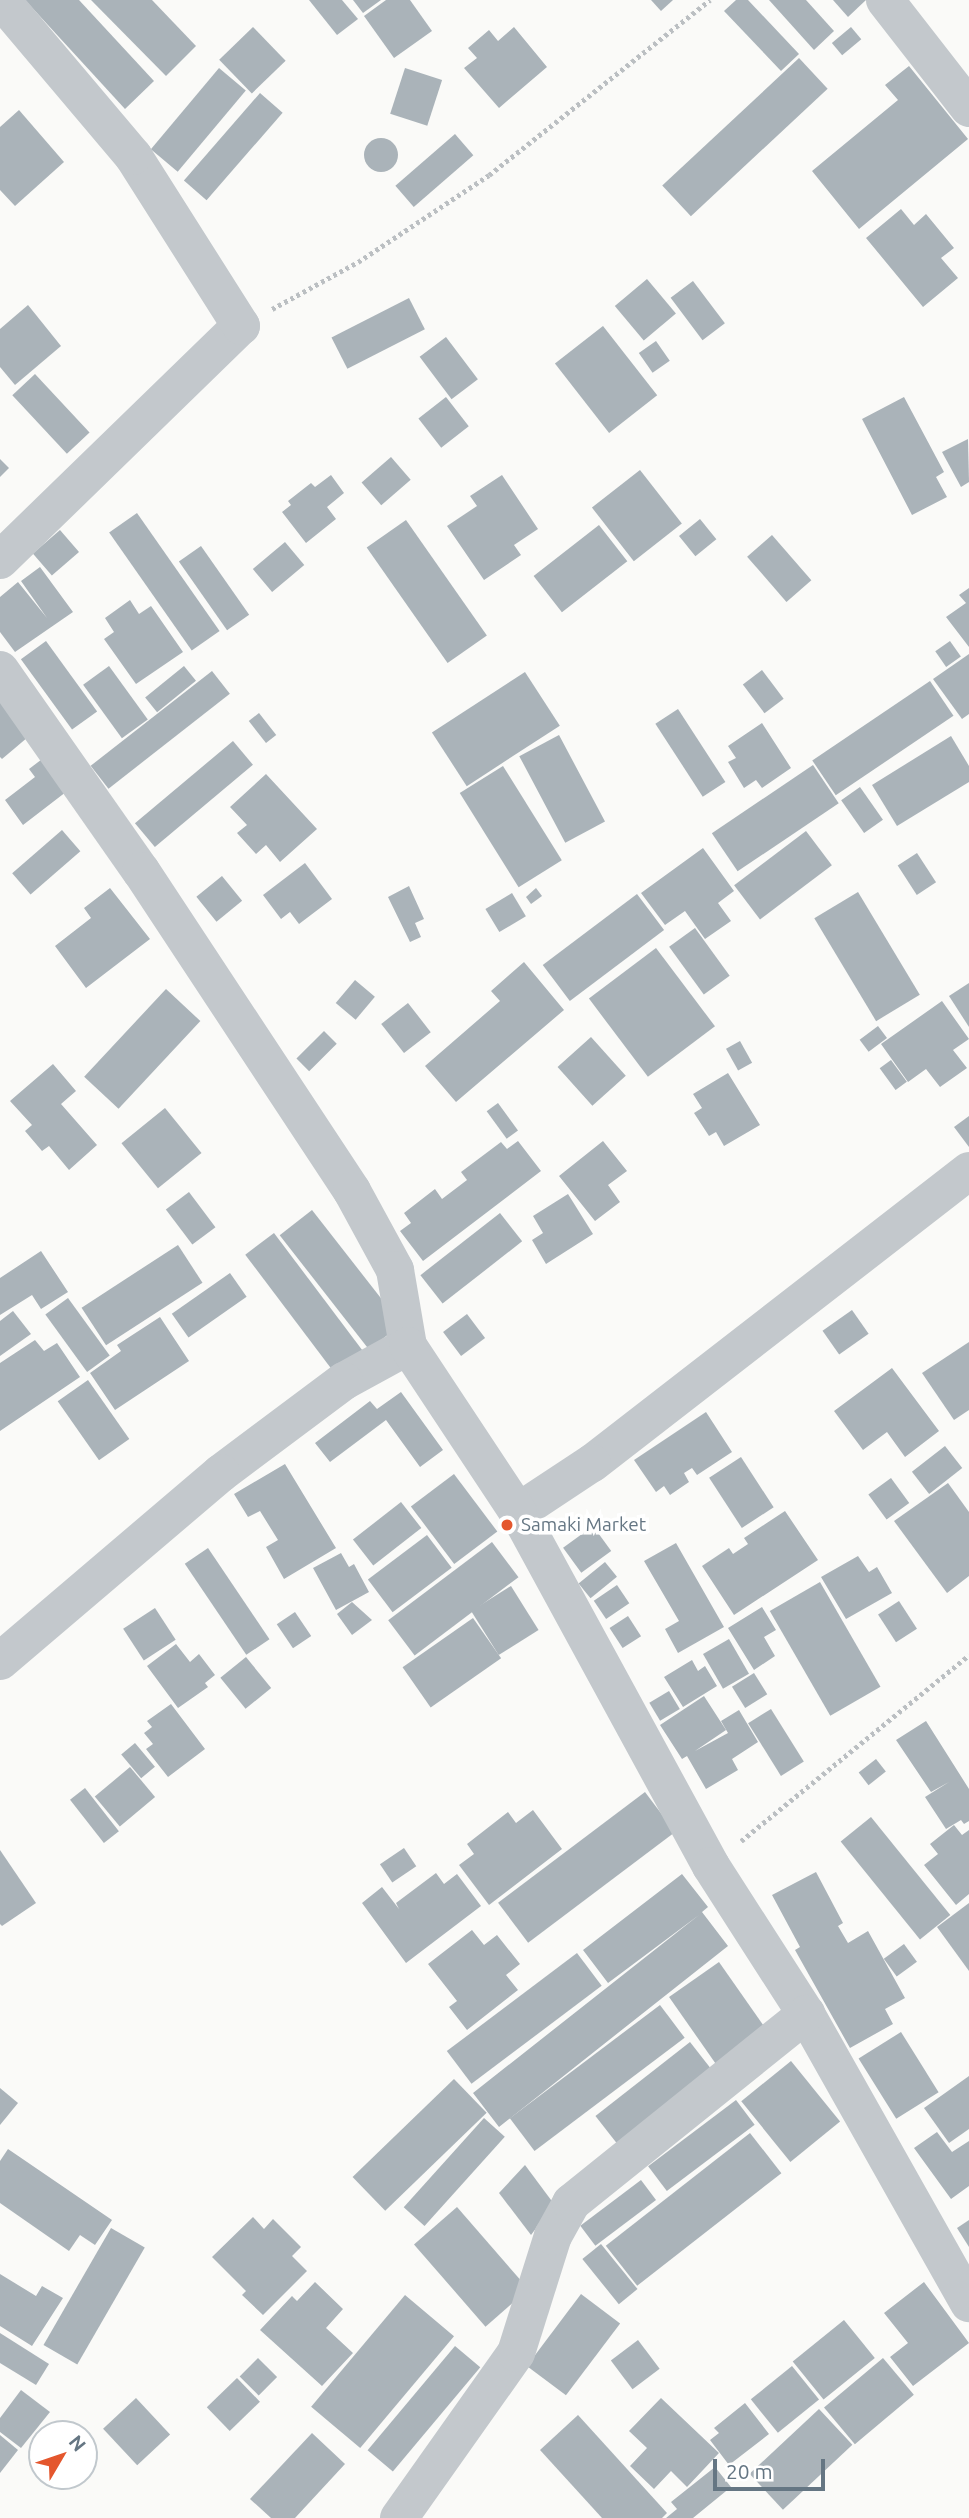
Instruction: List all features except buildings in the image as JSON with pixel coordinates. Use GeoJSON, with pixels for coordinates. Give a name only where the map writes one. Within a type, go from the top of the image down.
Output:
{"type":"FeatureCollection","features":[{"type":"Feature","properties":{"kind":"street"},"geometry":{"type":"LineString","coordinates":[[0,560],[241,326],[133,156],[1,0]]}},
{"type":"Feature","properties":{"kind":"street"},"geometry":{"type":"LineString","coordinates":[[886,0],[969,108]]}},
{"type":"Feature","properties":{"kind":"street"},"geometry":{"type":"LineString","coordinates":[[0,670],[141,871],[352,1191],[395,1270],[408,1346],[518,1512],[711,1866],[807,2014],[969,2304]]}},
{"type":"Feature","properties":{"kind":"street"},"geometry":{"type":"LineString","coordinates":[[518,1512],[592,1462],[969,1171]]}},
{"type":"Feature","properties":{"kind":"street"},"geometry":{"type":"LineString","coordinates":[[0,1661],[221,1473],[344,1381],[408,1346]]}},
{"type":"Feature","properties":{"kind":"street"},"geometry":{"type":"LineString","coordinates":[[399,2518],[516,2353],[542,2280],[553,2236],[570,2203],[807,2014]]}},
{"type":"Feature","properties":{"kind":"path"},"geometry":{"type":"LineString","coordinates":[[241,326],[358,262],[489,175],[710,0]]}},
{"type":"Feature","properties":{"kind":"path"},"geometry":{"type":"LineString","coordinates":[[711,1866],[969,1655]]}},
{"type":"Feature","properties":{"kind":"place","name":"Samaki Market"},"geometry":{"type":"Point","coordinates":[507,1525]}}]}
